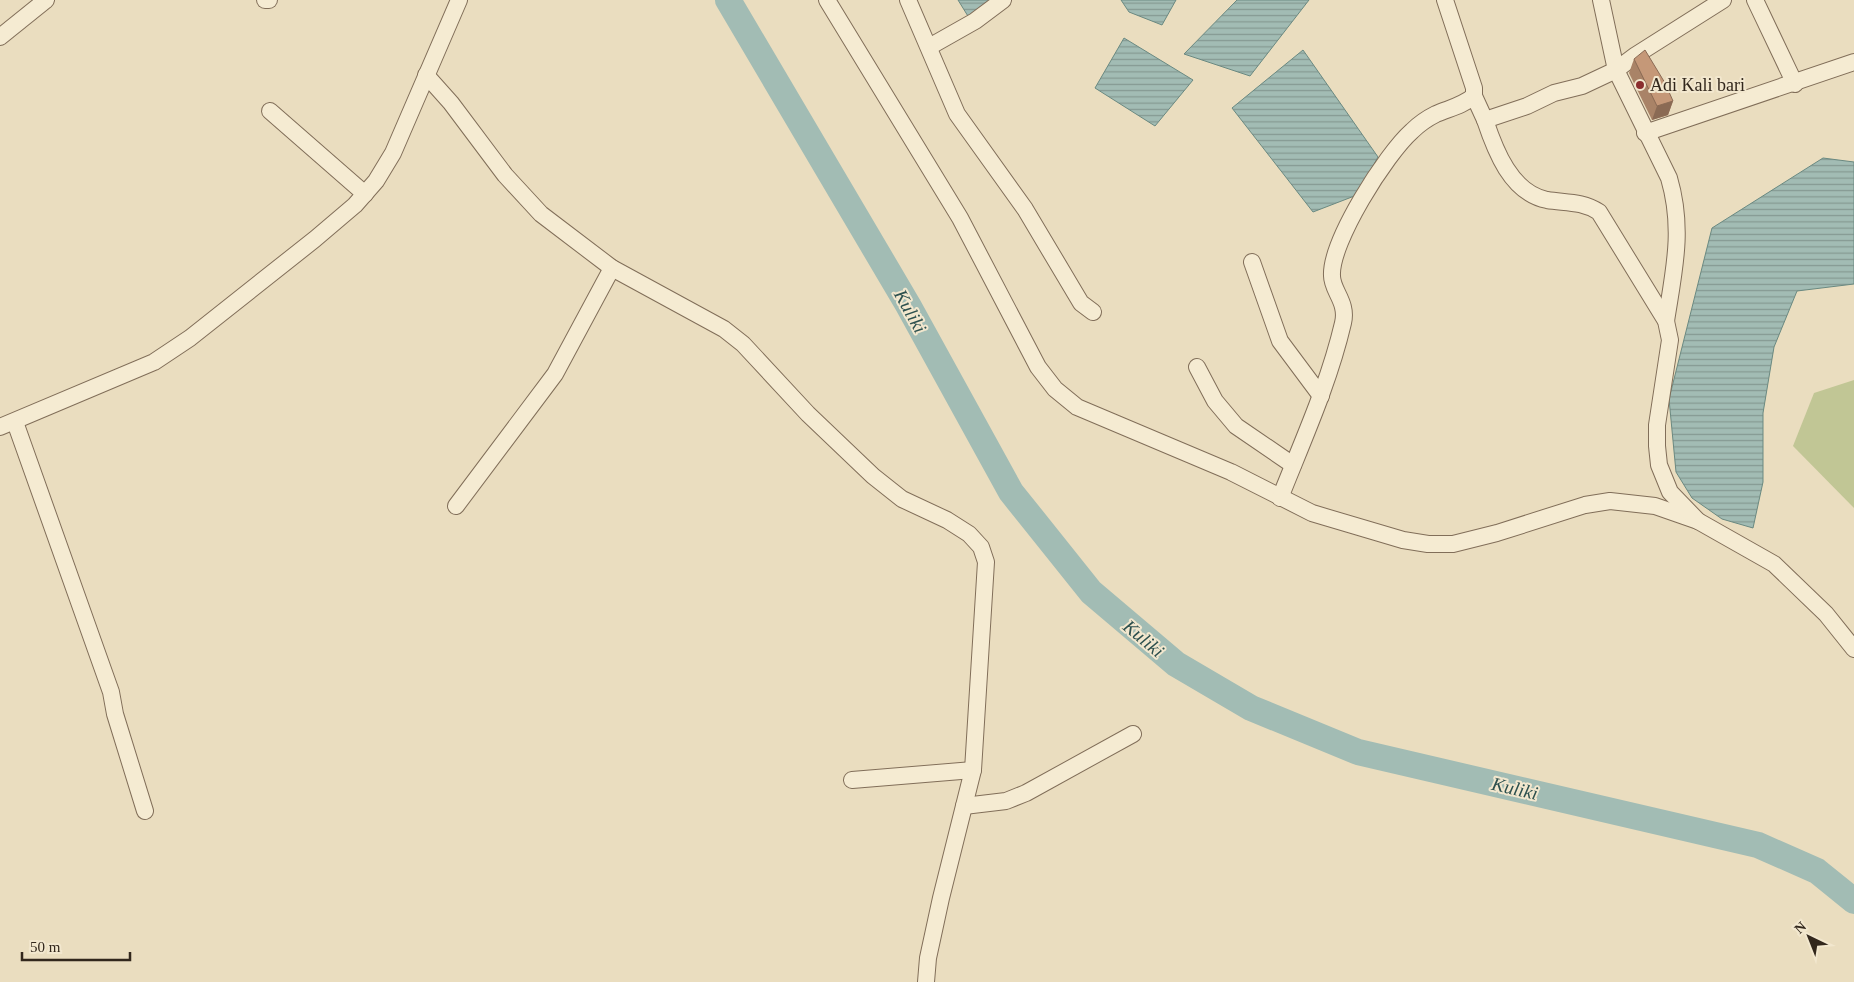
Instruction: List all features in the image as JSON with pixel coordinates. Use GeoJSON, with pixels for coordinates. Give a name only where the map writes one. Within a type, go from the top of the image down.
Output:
{"type":"FeatureCollection","features":[{"type":"Feature","properties":{"kind":"street"},"geometry":{"type":"LineString","coordinates":[[0,37],[46,0]]}},
{"type":"Feature","properties":{"kind":"street"},"geometry":{"type":"LineString","coordinates":[[145,811],[115,714],[111,692],[7,425],[154,362],[190,338],[315,239],[365,194],[376,181],[393,153],[459,0]]}},
{"type":"Feature","properties":{"kind":"street"},"geometry":{"type":"LineString","coordinates":[[827,0],[960,218],[1038,366],[1055,389],[1077,407],[1231,472],[1312,513],[1342,524],[1428,544],[1453,544],[1497,533],[1585,505],[1610,501],[1655,506],[1698,522],[1774,564],[1826,614],[1854,649]]}},
{"type":"Feature","properties":{"kind":"street"},"geometry":{"type":"LineString","coordinates":[[908,0],[957,114],[1024,209],[1081,303],[1093,312]]}},
{"type":"Feature","properties":{"kind":"street"},"geometry":{"type":"LineString","coordinates":[[929,47],[975,21],[1003,0]]}},
{"type":"Feature","properties":{"kind":"street"},"geometry":{"type":"LineString","coordinates":[[1445,0],[1474,88],[1474,96],[1503,164],[1527,191],[1544,199],[1587,204],[1599,212],[1666,321],[1670,340],[1657,425],[1659,465],[1670,492],[1698,522]]}},
{"type":"Feature","properties":{"kind":"street"},"geometry":{"type":"LineString","coordinates":[[1601,0],[1616,70],[1668,178],[1678,214],[1677,243],[1666,321]]}},
{"type":"Feature","properties":{"kind":"street"},"geometry":{"type":"LineString","coordinates":[[1485,120],[1528,106],[1554,93],[1582,86],[1616,70],[1636,55],[1723,0]]}},
{"type":"Feature","properties":{"kind":"street"},"geometry":{"type":"LineString","coordinates":[[1755,0],[1795,84]]}},
{"type":"Feature","properties":{"kind":"street"},"geometry":{"type":"LineString","coordinates":[[1645,133],[1692,116],[1795,84],[1854,62]]}},
{"type":"Feature","properties":{"kind":"street"},"geometry":{"type":"LineString","coordinates":[[426,75],[525,199],[541,214],[612,268],[724,329],[744,344],[808,414],[873,476],[902,499],[948,520],[969,534],[981,547],[986,562],[973,770],[937,915],[928,958],[926,982]]}},
{"type":"Feature","properties":{"kind":"street"},"geometry":{"type":"LineString","coordinates":[[1280,498],[1331,370],[1344,319],[1342,302],[1332,276],[1343,234],[1382,167],[1412,131],[1435,114],[1466,103],[1474,96]]}},
{"type":"Feature","properties":{"kind":"street"},"geometry":{"type":"LineString","coordinates":[[270,111],[365,194]]}},
{"type":"Feature","properties":{"kind":"street"},"geometry":{"type":"LineString","coordinates":[[1252,262],[1280,341],[1321,396]]}},
{"type":"Feature","properties":{"kind":"street"},"geometry":{"type":"LineString","coordinates":[[456,506],[555,374],[612,268]]}},
{"type":"Feature","properties":{"kind":"street"},"geometry":{"type":"LineString","coordinates":[[1197,367],[1215,401],[1236,426],[1293,465]]}},
{"type":"Feature","properties":{"kind":"street"},"geometry":{"type":"LineString","coordinates":[[964,806],[987,805],[1006,801],[1026,793],[1132,734]]}},
{"type":"Feature","properties":{"kind":"street"},"geometry":{"type":"LineString","coordinates":[[852,780],[973,770]]}},
{"type":"Feature","properties":{"kind":"green space"},"geometry":{"type":"Polygon","coordinates":[[[1854,380],[1854,508],[1793,446],[1814,393],[1854,380]]]}},
{"type":"Feature","properties":{"kind":"water"},"geometry":{"type":"Polygon","coordinates":[[[958,0],[999,0],[971,21],[958,0]]]}},
{"type":"Feature","properties":{"kind":"water"},"geometry":{"type":"Polygon","coordinates":[[[1121,0],[1176,0],[1162,25],[1129,12],[1121,0]]]}},
{"type":"Feature","properties":{"kind":"water"},"geometry":{"type":"Polygon","coordinates":[[[1237,0],[1309,0],[1250,76],[1184,54],[1237,0]]]}},
{"type":"Feature","properties":{"kind":"water"},"geometry":{"type":"Polygon","coordinates":[[[1124,38],[1193,80],[1155,126],[1095,88],[1124,38]]]}},
{"type":"Feature","properties":{"kind":"water"},"geometry":{"type":"Polygon","coordinates":[[[1303,50],[1378,157],[1357,195],[1313,212],[1232,108],[1303,50]]]}},
{"type":"Feature","properties":{"kind":"water"},"geometry":{"type":"Polygon","coordinates":[[[1823,158],[1854,162],[1854,284],[1797,291],[1774,347],[1763,413],[1763,482],[1753,528],[1722,519],[1692,498],[1676,472],[1669,399],[1712,228],[1823,158]]]}},
{"type":"Feature","properties":{"kind":"building"},"geometry":{"type":"Polygon","coordinates":[[[1645,50],[1665,83],[1673,101],[1657,106],[1634,59],[1645,50]]]}},
{"type":"Feature","properties":{"kind":"waterway","name":"Kuliki"},"geometry":{"type":"LineString","coordinates":[[728,0],[908,305],[1011,492],[1091,592],[1176,664],[1251,708],[1358,752],[1758,845],[1817,871],[1854,901]]}},
{"type":"Feature","properties":{"kind":"place","name":"Adi Kali bari"},"geometry":{"type":"Point","coordinates":[1640,85]}}]}
